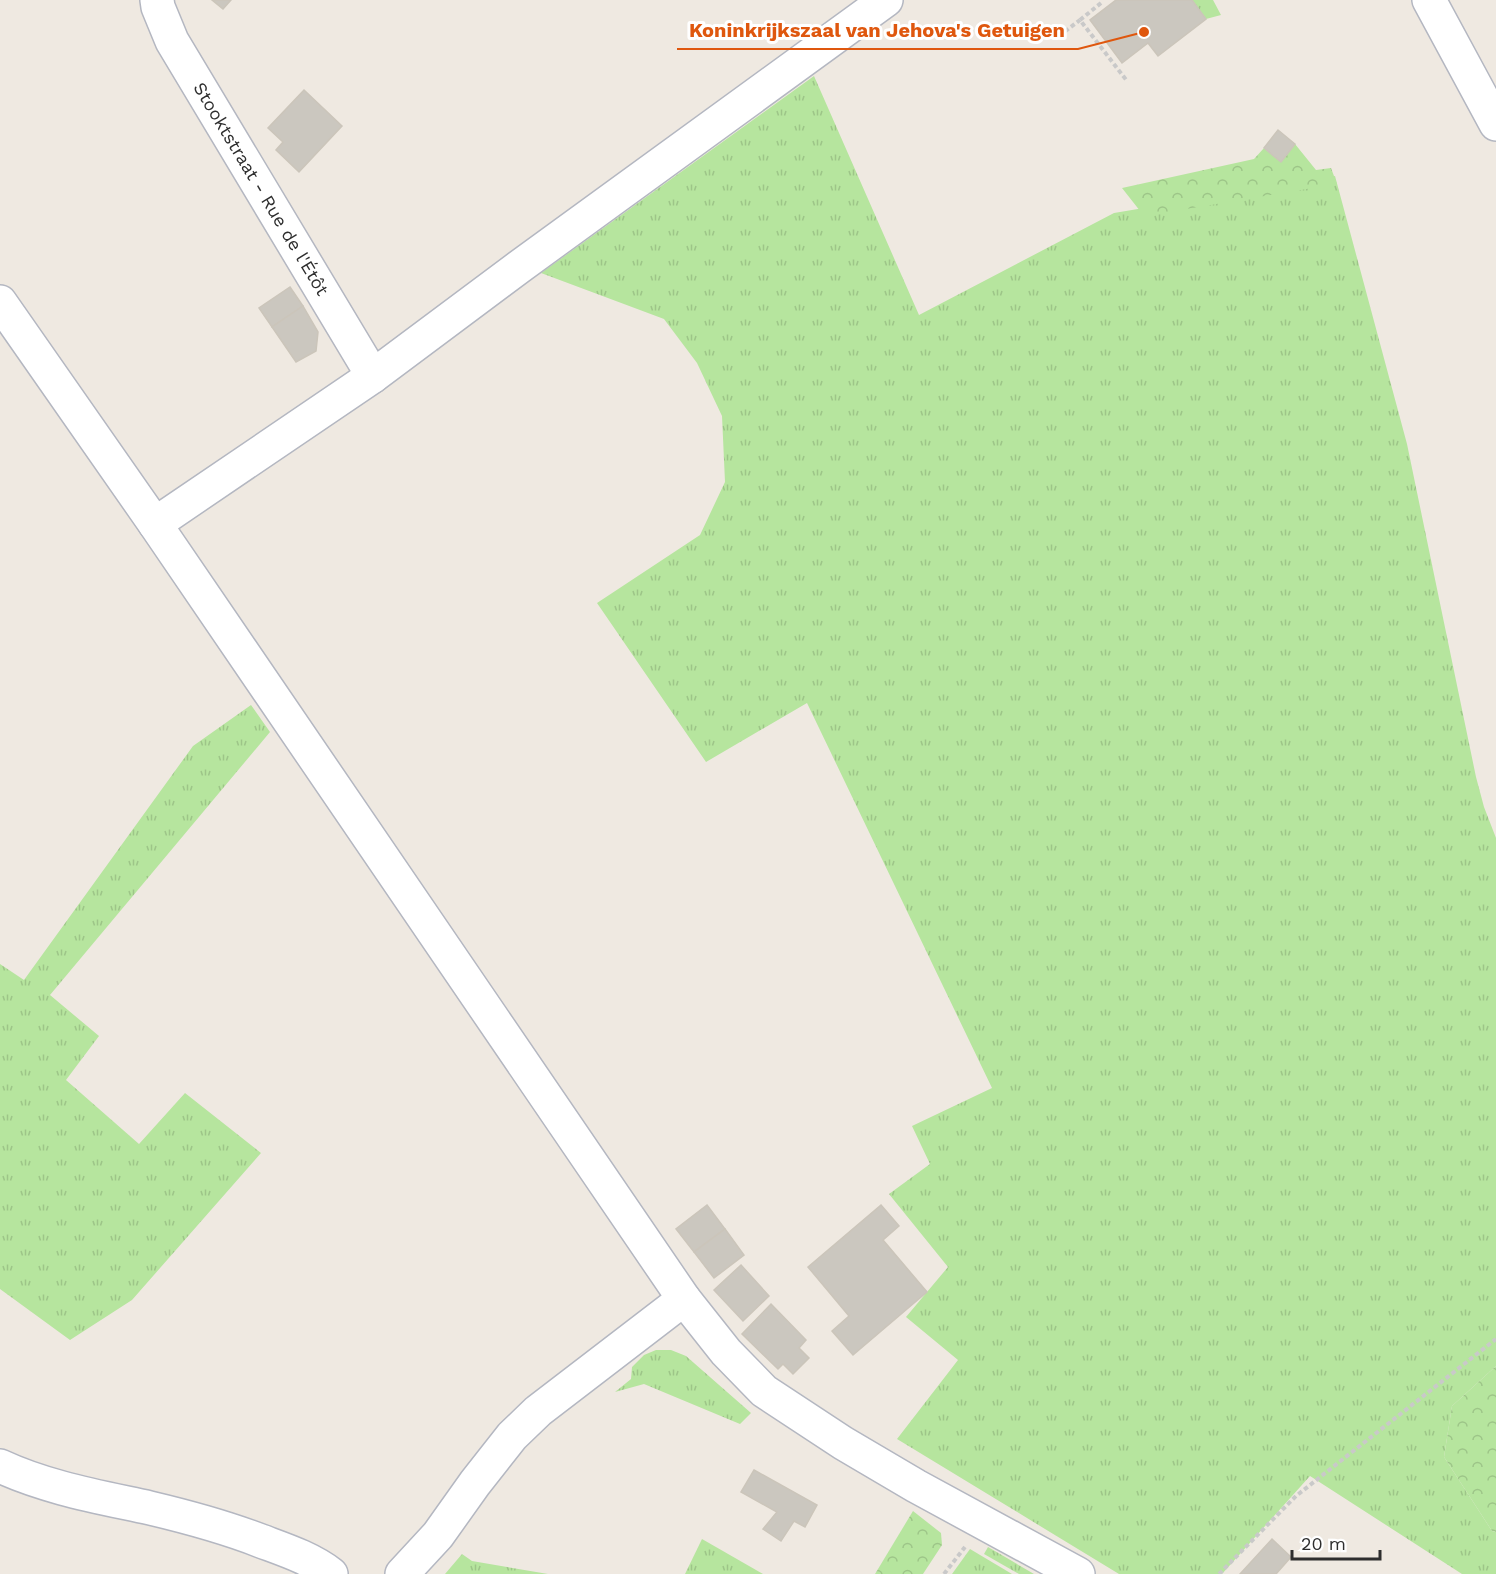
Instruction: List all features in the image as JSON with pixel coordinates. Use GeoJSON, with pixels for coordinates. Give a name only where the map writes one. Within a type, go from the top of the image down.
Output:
{"type":"FeatureCollection","features":[{"type":"Feature","properties":{"kind":"street","name":"Stooktstraat - Rue de l'Étôt"},"geometry":{"type":"LineString","coordinates":[[158,0],[158,7],[172,41],[373,376]]}},
{"type":"Feature","properties":{"kind":"street"},"geometry":{"type":"LineString","coordinates":[[155,524],[373,376],[886,0]]}},
{"type":"Feature","properties":{"kind":"street"},"geometry":{"type":"LineString","coordinates":[[1429,0],[1496,124]]}},
{"type":"Feature","properties":{"kind":"street"},"geometry":{"type":"LineString","coordinates":[[0,302],[155,524],[684,1299],[726,1352],[764,1391],[843,1443],[1078,1574]]}},
{"type":"Feature","properties":{"kind":"street"},"geometry":{"type":"LineString","coordinates":[[402,1574],[438,1534],[512,1436],[538,1411],[684,1299]]}},
{"type":"Feature","properties":{"kind":"street"},"geometry":{"type":"LineString","coordinates":[[0,1466],[23,1477],[80,1493],[211,1524],[290,1551],[318,1564],[331,1574]]}},
{"type":"Feature","properties":{"kind":"path"},"geometry":{"type":"LineString","coordinates":[[1059,36],[1101,3]]}},
{"type":"Feature","properties":{"kind":"path"},"geometry":{"type":"LineString","coordinates":[[1080,20],[1127,81]]}},
{"type":"Feature","properties":{"kind":"path"},"geometry":{"type":"LineString","coordinates":[[1219,1574],[1296,1496],[1496,1339]]}},
{"type":"Feature","properties":{"kind":"green space"},"geometry":{"type":"Polygon","coordinates":[[[1192,0],[1213,0],[1221,15],[1206,19],[1192,0]]]}},
{"type":"Feature","properties":{"kind":"green space"},"geometry":{"type":"Polygon","coordinates":[[[814,76],[919,315],[1114,213],[1335,176],[1407,444],[1476,777],[1496,838],[1496,1366],[1452,1406],[1444,1457],[1492,1531],[1496,1532],[1496,1574],[1462,1574],[1310,1476],[1222,1574],[1119,1574],[897,1439],[958,1360],[906,1317],[948,1267],[889,1194],[930,1164],[912,1126],[992,1088],[807,703],[706,762],[597,603],[700,535],[725,482],[722,416],[697,363],[664,319],[541,273],[814,76]]]}},
{"type":"Feature","properties":{"kind":"green space"},"geometry":{"type":"Polygon","coordinates":[[[1295,144],[1316,170],[1331,168],[1337,184],[1144,216],[1122,188],[1254,159],[1264,148],[1281,162],[1295,144]]]}},
{"type":"Feature","properties":{"kind":"green space"},"geometry":{"type":"Polygon","coordinates":[[[251,705],[270,732],[50,995],[99,1036],[66,1080],[139,1144],[185,1093],[261,1153],[132,1300],[70,1340],[0,1289],[0,964],[24,980],[193,746],[251,705]]]}},
{"type":"Feature","properties":{"kind":"green space"},"geometry":{"type":"Polygon","coordinates":[[[656,1350],[671,1350],[686,1356],[751,1413],[740,1424],[644,1384],[615,1392],[631,1379],[632,1367],[644,1355],[656,1350]]]}},
{"type":"Feature","properties":{"kind":"green space"},"geometry":{"type":"Polygon","coordinates":[[[1496,1366],[1496,1532],[1492,1531],[1444,1457],[1452,1406],[1496,1366]]]}},
{"type":"Feature","properties":{"kind":"green space"},"geometry":{"type":"Polygon","coordinates":[[[913,1511],[941,1533],[942,1545],[923,1574],[875,1574],[913,1511]]]}},
{"type":"Feature","properties":{"kind":"green space"},"geometry":{"type":"Polygon","coordinates":[[[702,1539],[763,1574],[685,1574],[702,1539]]]}},
{"type":"Feature","properties":{"kind":"green space"},"geometry":{"type":"Polygon","coordinates":[[[988,1547],[1034,1574],[1019,1574],[984,1554],[988,1547]]]}},
{"type":"Feature","properties":{"kind":"green space"},"geometry":{"type":"Polygon","coordinates":[[[970,1549],[1012,1574],[952,1574],[970,1549]]]}},
{"type":"Feature","properties":{"kind":"green space"},"geometry":{"type":"Polygon","coordinates":[[[462,1554],[472,1561],[548,1574],[445,1574],[462,1554]]]}},
{"type":"Feature","properties":{"kind":"building"},"geometry":{"type":"Polygon","coordinates":[[[212,0],[231,0],[223,9],[212,0]]]}},
{"type":"Feature","properties":{"kind":"building"},"geometry":{"type":"Polygon","coordinates":[[[1116,0],[1192,0],[1206,19],[1158,56],[1148,43],[1122,63],[1090,20],[1116,0]]]}},
{"type":"Feature","properties":{"kind":"building"},"geometry":{"type":"Polygon","coordinates":[[[304,90],[342,126],[299,172],[276,150],[283,142],[268,128],[304,90]]]}},
{"type":"Feature","properties":{"kind":"building"},"geometry":{"type":"Polygon","coordinates":[[[1278,130],[1295,144],[1281,162],[1264,148],[1278,130]]]}},
{"type":"Feature","properties":{"kind":"building"},"geometry":{"type":"Polygon","coordinates":[[[290,287],[303,306],[272,327],[259,308],[290,287]]]}},
{"type":"Feature","properties":{"kind":"building"},"geometry":{"type":"Polygon","coordinates":[[[303,306],[318,332],[316,351],[296,362],[272,327],[303,306]]]}},
{"type":"Feature","properties":{"kind":"building"},"geometry":{"type":"Polygon","coordinates":[[[707,1205],[725,1229],[694,1252],[676,1229],[707,1205]]]}},
{"type":"Feature","properties":{"kind":"building"},"geometry":{"type":"Polygon","coordinates":[[[881,1205],[899,1226],[883,1240],[927,1292],[853,1355],[832,1331],[849,1316],[808,1267],[881,1205]]]}},
{"type":"Feature","properties":{"kind":"building"},"geometry":{"type":"Polygon","coordinates":[[[725,1229],[744,1255],[714,1278],[694,1252],[725,1229]]]}},
{"type":"Feature","properties":{"kind":"building"},"geometry":{"type":"Polygon","coordinates":[[[741,1265],[769,1296],[743,1321],[714,1290],[741,1265]]]}},
{"type":"Feature","properties":{"kind":"building"},"geometry":{"type":"Polygon","coordinates":[[[771,1304],[806,1340],[799,1348],[809,1358],[793,1374],[783,1364],[778,1369],[742,1334],[771,1304]]]}},
{"type":"Feature","properties":{"kind":"building"},"geometry":{"type":"Polygon","coordinates":[[[754,1470],[817,1505],[805,1527],[794,1521],[781,1541],[763,1529],[777,1512],[741,1492],[754,1470]]]}},
{"type":"Feature","properties":{"kind":"building"},"geometry":{"type":"Polygon","coordinates":[[[1272,1539],[1291,1557],[1276,1574],[1240,1574],[1272,1539]]]}},
{"type":"Feature","properties":{"kind":"place","name":"Koninkrijkszaal van Jehova's Getuigen"},"geometry":{"type":"Point","coordinates":[1144,32]}}]}
